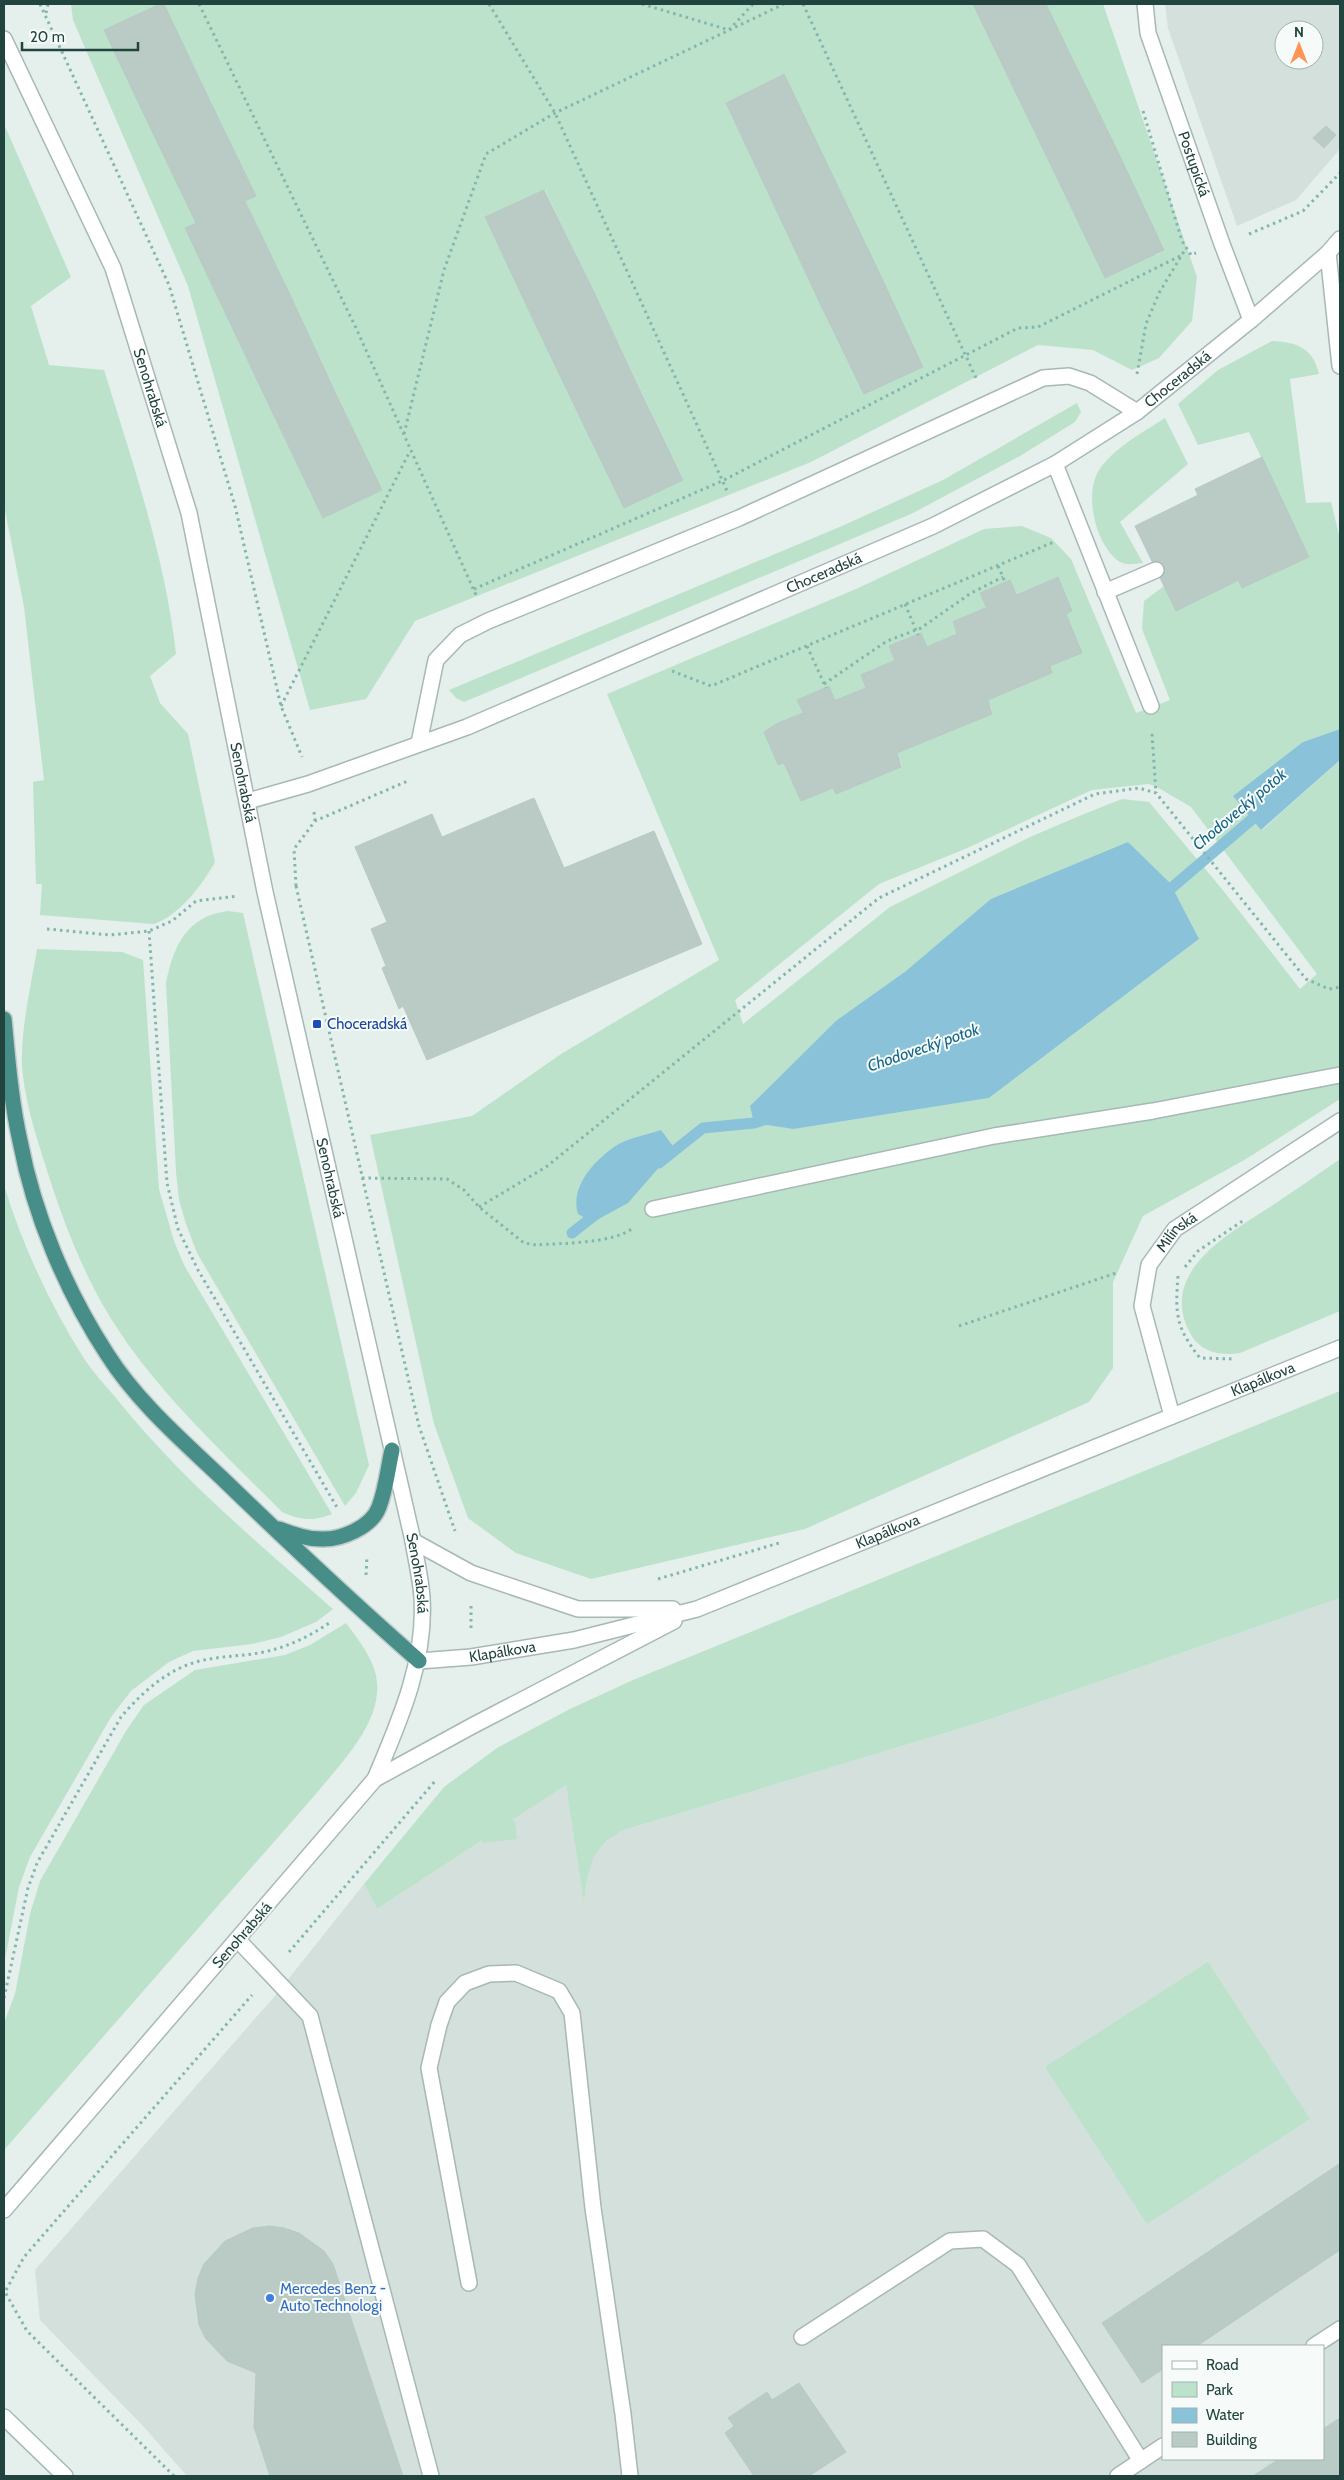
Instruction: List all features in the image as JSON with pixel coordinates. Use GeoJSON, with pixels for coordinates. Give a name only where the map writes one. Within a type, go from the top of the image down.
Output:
{"type":"FeatureCollection","features":[{"type":"Feature","properties":{"kind":"highway"},"geometry":{"type":"LineString","coordinates":[[4,1019],[20,1141],[29,1178],[59,1264],[106,1354],[146,1403],[351,1601],[419,1661]]}},
{"type":"Feature","properties":{"kind":"highway"},"geometry":{"type":"LineString","coordinates":[[273,1527],[305,1538],[323,1540],[352,1532],[374,1516],[380,1506],[392,1450]]}},
{"type":"Feature","properties":{"kind":"street","name":"Postupická"},"geometry":{"type":"LineString","coordinates":[[1145,4],[1148,33],[1222,244],[1251,320]]}},
{"type":"Feature","properties":{"kind":"street","name":"Senohrabská"},"geometry":{"type":"LineString","coordinates":[[4,39],[113,268],[188,513],[265,892],[413,1541],[422,1599],[419,1661],[399,1724],[375,1779],[4,2210]]}},
{"type":"Feature","properties":{"kind":"street","name":"Choceradská"},"geometry":{"type":"LineString","coordinates":[[248,802],[308,784],[467,726],[934,526],[1055,464],[1251,320],[1328,253],[1340,239]]}},
{"type":"Feature","properties":{"kind":"street"},"geometry":{"type":"LineString","coordinates":[[1328,253],[1340,366]]}},
{"type":"Feature","properties":{"kind":"street"},"geometry":{"type":"LineString","coordinates":[[419,743],[436,660],[460,635],[488,620],[739,518],[987,402],[1043,378],[1069,376],[1090,383],[1132,409]]}},
{"type":"Feature","properties":{"kind":"street"},"geometry":{"type":"LineString","coordinates":[[1055,464],[1151,706]]}},
{"type":"Feature","properties":{"kind":"street"},"geometry":{"type":"LineString","coordinates":[[1105,592],[1156,570]]}},
{"type":"Feature","properties":{"kind":"street"},"geometry":{"type":"LineString","coordinates":[[653,1209],[994,1136],[1153,1111],[1340,1075]]}},
{"type":"Feature","properties":{"kind":"street","name":"Milínská"},"geometry":{"type":"LineString","coordinates":[[1172,1416],[1142,1306],[1149,1265],[1175,1229],[1340,1121]]}},
{"type":"Feature","properties":{"kind":"street","name":"Klapálkova"},"geometry":{"type":"LineString","coordinates":[[419,1661],[471,1657],[574,1640],[697,1609],[1340,1348]]}},
{"type":"Feature","properties":{"kind":"street"},"geometry":{"type":"LineString","coordinates":[[413,1541],[471,1573],[578,1609],[697,1609]]}},
{"type":"Feature","properties":{"kind":"street"},"geometry":{"type":"LineString","coordinates":[[375,1779],[472,1726],[697,1609]]}},
{"type":"Feature","properties":{"kind":"street"},"geometry":{"type":"LineString","coordinates":[[238,1940],[310,2016],[431,2476]]}},
{"type":"Feature","properties":{"kind":"street"},"geometry":{"type":"LineString","coordinates":[[469,2283],[430,2068],[439,2026],[447,2002],[465,1984],[489,1974],[516,1973],[558,1990],[572,2013],[594,2208],[630,2476]]}},
{"type":"Feature","properties":{"kind":"street"},"geometry":{"type":"LineString","coordinates":[[802,2337],[950,2241],[983,2239],[1018,2264],[1141,2461]]}},
{"type":"Feature","properties":{"kind":"street"},"geometry":{"type":"LineString","coordinates":[[1316,2345],[1340,2329]]}},
{"type":"Feature","properties":{"kind":"street"},"geometry":{"type":"LineString","coordinates":[[4,2417],[65,2476]]}},
{"type":"Feature","properties":{"kind":"street"},"geometry":{"type":"LineString","coordinates":[[1118,2476],[1162,2447]]}},
{"type":"Feature","properties":{"kind":"path"},"geometry":{"type":"LineString","coordinates":[[40,4],[169,284],[235,506],[281,706],[303,760],[316,821]]}},
{"type":"Feature","properties":{"kind":"path"},"geometry":{"type":"LineString","coordinates":[[46,14],[48,4]]}},
{"type":"Feature","properties":{"kind":"path"},"geometry":{"type":"LineString","coordinates":[[199,4],[356,328],[488,620]]}},
{"type":"Feature","properties":{"kind":"path"},"geometry":{"type":"LineString","coordinates":[[490,4],[555,113],[739,518]]}},
{"type":"Feature","properties":{"kind":"path"},"geometry":{"type":"LineString","coordinates":[[642,4],[729,30]]}},
{"type":"Feature","properties":{"kind":"path"},"geometry":{"type":"LineString","coordinates":[[729,30],[753,4]]}},
{"type":"Feature","properties":{"kind":"path"},"geometry":{"type":"LineString","coordinates":[[404,434],[444,270],[486,154],[555,113],[784,4]]}},
{"type":"Feature","properties":{"kind":"path"},"geometry":{"type":"LineString","coordinates":[[803,4],[987,402]]}},
{"type":"Feature","properties":{"kind":"path"},"geometry":{"type":"LineString","coordinates":[[1222,244],[1304,212],[1340,173]]}},
{"type":"Feature","properties":{"kind":"path"},"geometry":{"type":"LineString","coordinates":[[1132,409],[1146,324],[1159,293],[1186,248]]}},
{"type":"Feature","properties":{"kind":"path"},"geometry":{"type":"LineString","coordinates":[[474,589],[722,481],[965,354],[1018,328],[1038,326],[1182,255]]}},
{"type":"Feature","properties":{"kind":"path"},"geometry":{"type":"LineString","coordinates":[[281,706],[411,450]]}},
{"type":"Feature","properties":{"kind":"path"},"geometry":{"type":"LineString","coordinates":[[663,674],[672,670],[711,686],[1081,531]]}},
{"type":"Feature","properties":{"kind":"path"},"geometry":{"type":"LineString","coordinates":[[998,566],[1005,582]]}},
{"type":"Feature","properties":{"kind":"path"},"geometry":{"type":"LineString","coordinates":[[806,646],[825,686],[887,641],[916,630],[970,593],[1003,577]]}},
{"type":"Feature","properties":{"kind":"path"},"geometry":{"type":"LineString","coordinates":[[905,604],[918,635]]}},
{"type":"Feature","properties":{"kind":"path"},"geometry":{"type":"LineString","coordinates":[[1151,706],[1156,793]]}},
{"type":"Feature","properties":{"kind":"path"},"geometry":{"type":"LineString","coordinates":[[47,929],[110,935],[149,931],[172,921],[196,901],[296,886],[294,849],[316,821],[414,778]]}},
{"type":"Feature","properties":{"kind":"path"},"geometry":{"type":"LineString","coordinates":[[479,1207],[546,1167],[878,898],[1094,794],[1140,788],[1156,793],[1306,979],[1329,989],[1340,987]]}},
{"type":"Feature","properties":{"kind":"path"},"geometry":{"type":"LineString","coordinates":[[4,1998],[28,1888],[38,1863],[121,1717],[134,1702],[166,1677],[186,1666],[214,1658],[281,1648],[302,1640],[334,1620],[365,1587],[368,1559],[198,1270],[178,1229],[167,1183],[149,931]]}},
{"type":"Feature","properties":{"kind":"path"},"geometry":{"type":"LineString","coordinates":[[362,1178],[446,1179],[464,1190],[479,1207],[524,1243],[536,1246],[613,1238],[629,1231],[653,1209]]}},
{"type":"Feature","properties":{"kind":"path"},"geometry":{"type":"LineString","coordinates":[[1236,1359],[1200,1358],[1184,1338],[1176,1313],[1178,1276],[1198,1251],[1245,1220]]}},
{"type":"Feature","properties":{"kind":"path"},"geometry":{"type":"LineString","coordinates":[[959,1326],[1107,1275],[1149,1265]]}},
{"type":"Feature","properties":{"kind":"path"},"geometry":{"type":"LineString","coordinates":[[653,1581],[784,1542]]}},
{"type":"Feature","properties":{"kind":"path"},"geometry":{"type":"LineString","coordinates":[[174,2476],[27,2331],[5,2292],[24,2257],[270,1974]]}},
{"type":"Feature","properties":{"kind":"shaded area"},"geometry":{"type":"Polygon","coordinates":[[[1165,4],[1340,4],[1340,149],[1296,200],[1237,226],[1168,28],[1165,4]]]}},
{"type":"Feature","properties":{"kind":"shaded area"},"geometry":{"type":"Polygon","coordinates":[[[1340,1598],[1340,2476],[187,2476],[143,2426],[40,2320],[35,2270],[274,1997],[364,1884],[377,1909],[566,1784],[584,1900],[590,1864],[597,1850],[614,1835],[624,1830],[988,1720],[1340,1598]]]}},
{"type":"Feature","properties":{"kind":"green space"},"geometry":{"type":"Polygon","coordinates":[[[71,4],[160,4],[104,30],[196,223],[185,228],[323,518],[382,490],[245,201],[255,196],[164,4],[973,4],[1105,278],[1156,253],[1157,255],[1164,249],[1046,4],[1103,4],[1197,277],[1192,321],[1159,358],[1132,370],[1093,350],[1038,345],[811,462],[415,621],[366,699],[310,710],[188,286],[73,20],[71,4]],[[783,74],[726,103],[817,297],[918,369],[923,366],[783,74]],[[545,190],[485,218],[624,508],[683,479],[545,190]]]}},
{"type":"Feature","properties":{"kind":"green space"},"geometry":{"type":"Polygon","coordinates":[[[4,124],[71,277],[31,306],[49,365],[104,370],[147,510],[171,618],[176,654],[150,676],[160,703],[188,734],[215,862],[204,880],[189,898],[173,914],[154,924],[40,915],[42,884],[36,884],[33,782],[44,780],[24,607],[4,505],[4,124]]]}},
{"type":"Feature","properties":{"kind":"green space"},"geometry":{"type":"Polygon","coordinates":[[[1272,341],[1289,343],[1303,348],[1313,358],[1319,374],[1290,379],[1306,503],[1331,502],[1340,539],[1340,729],[1303,742],[1249,815],[1262,830],[1340,760],[1340,1099],[1246,1159],[1143,1216],[1113,1282],[1113,1368],[1089,1402],[805,1529],[591,1579],[516,1553],[468,1518],[434,1424],[370,1135],[472,1116],[561,1054],[719,960],[607,694],[856,589],[984,529],[1022,526],[1051,538],[1071,559],[1136,713],[1170,700],[1142,629],[1144,601],[1164,586],[1176,611],[1239,580],[1242,587],[1309,556],[1249,432],[1198,445],[1178,404],[1218,370],[1272,341]],[[1057,577],[1016,594],[1010,580],[980,593],[986,607],[953,621],[957,634],[927,647],[921,634],[889,646],[895,661],[861,675],[866,688],[835,701],[798,700],[804,714],[764,732],[778,765],[784,763],[801,801],[833,788],[836,794],[902,766],[897,753],[993,713],[988,700],[1052,673],[1050,666],[1081,653],[1066,614],[1072,611],[1057,577]],[[1149,784],[1092,790],[965,849],[879,884],[735,1000],[743,1024],[890,907],[1030,837],[1122,799],[1149,802],[1222,889],[1300,989],[1317,974],[1191,807],[1149,784]],[[1199,939],[906,971],[837,1020],[794,1129],[989,1098],[1199,939]]]}},
{"type":"Feature","properties":{"kind":"green space"},"geometry":{"type":"Polygon","coordinates":[[[1077,403],[1081,412],[1075,422],[1020,456],[911,514],[464,702],[456,698],[449,690],[842,526],[943,480],[1077,403]]]}},
{"type":"Feature","properties":{"kind":"green space"},"geometry":{"type":"Polygon","coordinates":[[[1165,418],[1188,464],[1120,522],[1143,563],[1123,563],[1109,552],[1098,530],[1092,504],[1095,480],[1099,470],[1113,454],[1129,441],[1165,418]]]}},
{"type":"Feature","properties":{"kind":"green space"},"geometry":{"type":"Polygon","coordinates":[[[228,911],[243,913],[369,1465],[356,1493],[345,1506],[197,1253],[179,1200],[166,983],[173,957],[184,935],[202,919],[228,911]]]}},
{"type":"Feature","properties":{"kind":"green space"},"geometry":{"type":"Polygon","coordinates":[[[37,949],[122,952],[143,960],[159,1189],[174,1241],[184,1265],[332,1514],[307,1519],[282,1512],[210,1440],[164,1390],[122,1336],[95,1290],[78,1255],[57,1201],[34,1128],[25,1090],[22,1065],[23,1036],[37,949]]]}},
{"type":"Feature","properties":{"kind":"green space"},"geometry":{"type":"Polygon","coordinates":[[[1340,1159],[1340,1311],[1240,1353],[1217,1353],[1198,1344],[1189,1331],[1182,1310],[1183,1290],[1191,1272],[1203,1256],[1236,1229],[1340,1159]]]}},
{"type":"Feature","properties":{"kind":"green space"},"geometry":{"type":"Polygon","coordinates":[[[4,1185],[19,1230],[38,1274],[59,1316],[90,1367],[140,1427],[192,1482],[333,1609],[316,1622],[281,1637],[252,1644],[193,1651],[169,1662],[131,1691],[111,1717],[30,1857],[19,1887],[4,1964],[4,1185]]]}},
{"type":"Feature","properties":{"kind":"green space"},"geometry":{"type":"Polygon","coordinates":[[[1340,1391],[1340,1598],[988,1720],[624,1830],[604,1844],[593,1859],[584,1902],[566,1785],[512,1820],[515,1821],[517,1839],[483,1843],[482,1840],[377,1909],[364,1884],[444,1787],[497,1748],[570,1709],[633,1680],[1340,1391]]]}},
{"type":"Feature","properties":{"kind":"green space"},"geometry":{"type":"Polygon","coordinates":[[[346,1623],[369,1656],[377,1680],[376,1698],[371,1716],[352,1750],[315,1795],[4,2150],[4,2023],[15,1994],[30,1914],[40,1881],[126,1731],[144,1705],[195,1670],[285,1655],[310,1645],[346,1623]]]}},
{"type":"Feature","properties":{"kind":"green space"},"geometry":{"type":"Polygon","coordinates":[[[1208,1962],[1310,2119],[1147,2224],[1045,2067],[1208,1962]]]}},
{"type":"Feature","properties":{"kind":"water"},"geometry":{"type":"Polygon","coordinates":[[[1340,729],[1340,760],[1261,830],[1233,796],[1303,742],[1340,729]]]}},
{"type":"Feature","properties":{"kind":"water"},"geometry":{"type":"Polygon","coordinates":[[[1128,842],[1170,883],[1199,939],[989,1098],[794,1129],[754,1123],[750,1106],[837,1020],[906,971],[991,899],[1128,842]]]}},
{"type":"Feature","properties":{"kind":"water"},"geometry":{"type":"Polygon","coordinates":[[[661,1130],[675,1149],[628,1203],[593,1222],[578,1214],[576,1204],[580,1185],[598,1160],[619,1144],[661,1130]]]}},
{"type":"Feature","properties":{"kind":"building"},"geometry":{"type":"Polygon","coordinates":[[[160,4],[164,4],[209,99],[150,127],[104,30],[160,4]]]}},
{"type":"Feature","properties":{"kind":"building"},"geometry":{"type":"Polygon","coordinates":[[[973,4],[1046,4],[1071,56],[1012,85],[973,4]]]}},
{"type":"Feature","properties":{"kind":"building"},"geometry":{"type":"Polygon","coordinates":[[[1071,56],[1118,152],[1058,180],[1012,85],[1071,56]]]}},
{"type":"Feature","properties":{"kind":"building"},"geometry":{"type":"Polygon","coordinates":[[[784,74],[831,172],[772,201],[726,103],[784,74]]]}},
{"type":"Feature","properties":{"kind":"building"},"geometry":{"type":"Polygon","coordinates":[[[209,99],[256,196],[196,223],[150,127],[209,99]]]}},
{"type":"Feature","properties":{"kind":"building"},"geometry":{"type":"Polygon","coordinates":[[[1326,126],[1336,135],[1324,148],[1313,138],[1326,126]]]}},
{"type":"Feature","properties":{"kind":"building"},"geometry":{"type":"Polygon","coordinates":[[[1118,152],[1164,250],[1105,278],[1058,180],[1118,152]]]}},
{"type":"Feature","properties":{"kind":"building"},"geometry":{"type":"Polygon","coordinates":[[[831,172],[877,268],[817,297],[772,201],[831,172]]]}},
{"type":"Feature","properties":{"kind":"building"},"geometry":{"type":"Polygon","coordinates":[[[544,190],[591,286],[531,315],[485,217],[544,190]]]}},
{"type":"Feature","properties":{"kind":"building"},"geometry":{"type":"Polygon","coordinates":[[[245,201],[291,297],[231,325],[185,228],[245,201]]]}},
{"type":"Feature","properties":{"kind":"building"},"geometry":{"type":"Polygon","coordinates":[[[877,268],[923,367],[864,394],[817,297],[877,268]]]}},
{"type":"Feature","properties":{"kind":"building"},"geometry":{"type":"Polygon","coordinates":[[[591,286],[636,382],[577,411],[531,315],[591,286]]]}},
{"type":"Feature","properties":{"kind":"building"},"geometry":{"type":"Polygon","coordinates":[[[291,297],[336,394],[277,422],[231,325],[291,297]]]}},
{"type":"Feature","properties":{"kind":"building"},"geometry":{"type":"Polygon","coordinates":[[[636,382],[683,480],[624,508],[577,411],[636,382]]]}},
{"type":"Feature","properties":{"kind":"building"},"geometry":{"type":"Polygon","coordinates":[[[336,394],[382,490],[323,518],[277,422],[336,394]]]}},
{"type":"Feature","properties":{"kind":"building"},"geometry":{"type":"Polygon","coordinates":[[[1262,457],[1309,557],[1242,588],[1195,489],[1262,457]]]}},
{"type":"Feature","properties":{"kind":"building"},"geometry":{"type":"Polygon","coordinates":[[[1198,495],[1239,580],[1176,611],[1135,526],[1198,495]]]}},
{"type":"Feature","properties":{"kind":"building"},"geometry":{"type":"Polygon","coordinates":[[[1058,577],[1072,611],[1066,614],[1082,653],[1050,666],[1052,673],[988,700],[992,714],[954,621],[1058,577]]]}},
{"type":"Feature","properties":{"kind":"building"},"geometry":{"type":"Polygon","coordinates":[[[1010,580],[1016,594],[986,607],[980,593],[1010,580]]]}},
{"type":"Feature","properties":{"kind":"building"},"geometry":{"type":"Polygon","coordinates":[[[953,621],[992,714],[897,753],[901,767],[863,674],[957,634],[953,621]]]}},
{"type":"Feature","properties":{"kind":"building"},"geometry":{"type":"Polygon","coordinates":[[[921,633],[927,647],[895,661],[889,646],[921,633]]]}},
{"type":"Feature","properties":{"kind":"building"},"geometry":{"type":"Polygon","coordinates":[[[863,674],[901,767],[836,794],[833,788],[801,801],[784,763],[778,765],[764,732],[778,723],[866,688],[861,675],[863,674]]]}},
{"type":"Feature","properties":{"kind":"building"},"geometry":{"type":"Polygon","coordinates":[[[829,686],[835,701],[804,714],[797,700],[829,686]]]}},
{"type":"Feature","properties":{"kind":"building"},"geometry":{"type":"Polygon","coordinates":[[[534,798],[564,868],[654,831],[702,944],[427,1060],[403,1006],[399,1009],[382,968],[386,966],[371,929],[387,922],[355,847],[432,814],[442,837],[534,798]]]}},
{"type":"Feature","properties":{"kind":"building"},"geometry":{"type":"Polygon","coordinates":[[[1339,2164],[1340,2250],[1198,2345],[1162,2345],[1162,2370],[1142,2383],[1102,2323],[1339,2164]]]}},
{"type":"Feature","properties":{"kind":"building"},"geometry":{"type":"Polygon","coordinates":[[[269,2226],[299,2233],[324,2251],[333,2264],[403,2476],[270,2476],[254,2427],[256,2373],[227,2361],[206,2339],[199,2325],[195,2294],[198,2278],[204,2264],[225,2241],[253,2228],[269,2226]]]}},
{"type":"Feature","properties":{"kind":"building"},"geometry":{"type":"Polygon","coordinates":[[[799,2383],[846,2452],[809,2476],[754,2476],[725,2433],[734,2426],[728,2418],[767,2392],[772,2400],[799,2383]]]}},
{"type":"Feature","properties":{"kind":"building"},"geometry":{"type":"Polygon","coordinates":[[[1340,2418],[1340,2476],[1253,2476],[1277,2460],[1324,2460],[1324,2428],[1340,2418]]]}},
{"type":"Feature","properties":{"kind":"waterway","name":"Chodovecký potok"},"geometry":{"type":"LineString","coordinates":[[1162,896],[1264,809]]}},
{"type":"Feature","properties":{"kind":"waterway","name":"Chodovecký potok"},"geometry":{"type":"LineString","coordinates":[[659,1163],[703,1128],[754,1123],[767,1119]]}},
{"type":"Feature","properties":{"kind":"waterway","name":"Chodovecký potok"},"geometry":{"type":"LineString","coordinates":[[572,1233],[600,1211]]}},
{"type":"Feature","properties":{"kind":"place","name":"Choceradská"},"geometry":{"type":"Point","coordinates":[317,1024]}},
{"type":"Feature","properties":{"kind":"place","name":"Mercedes Benz - Auto Technologi"},"geometry":{"type":"Point","coordinates":[270,2298]}}]}
